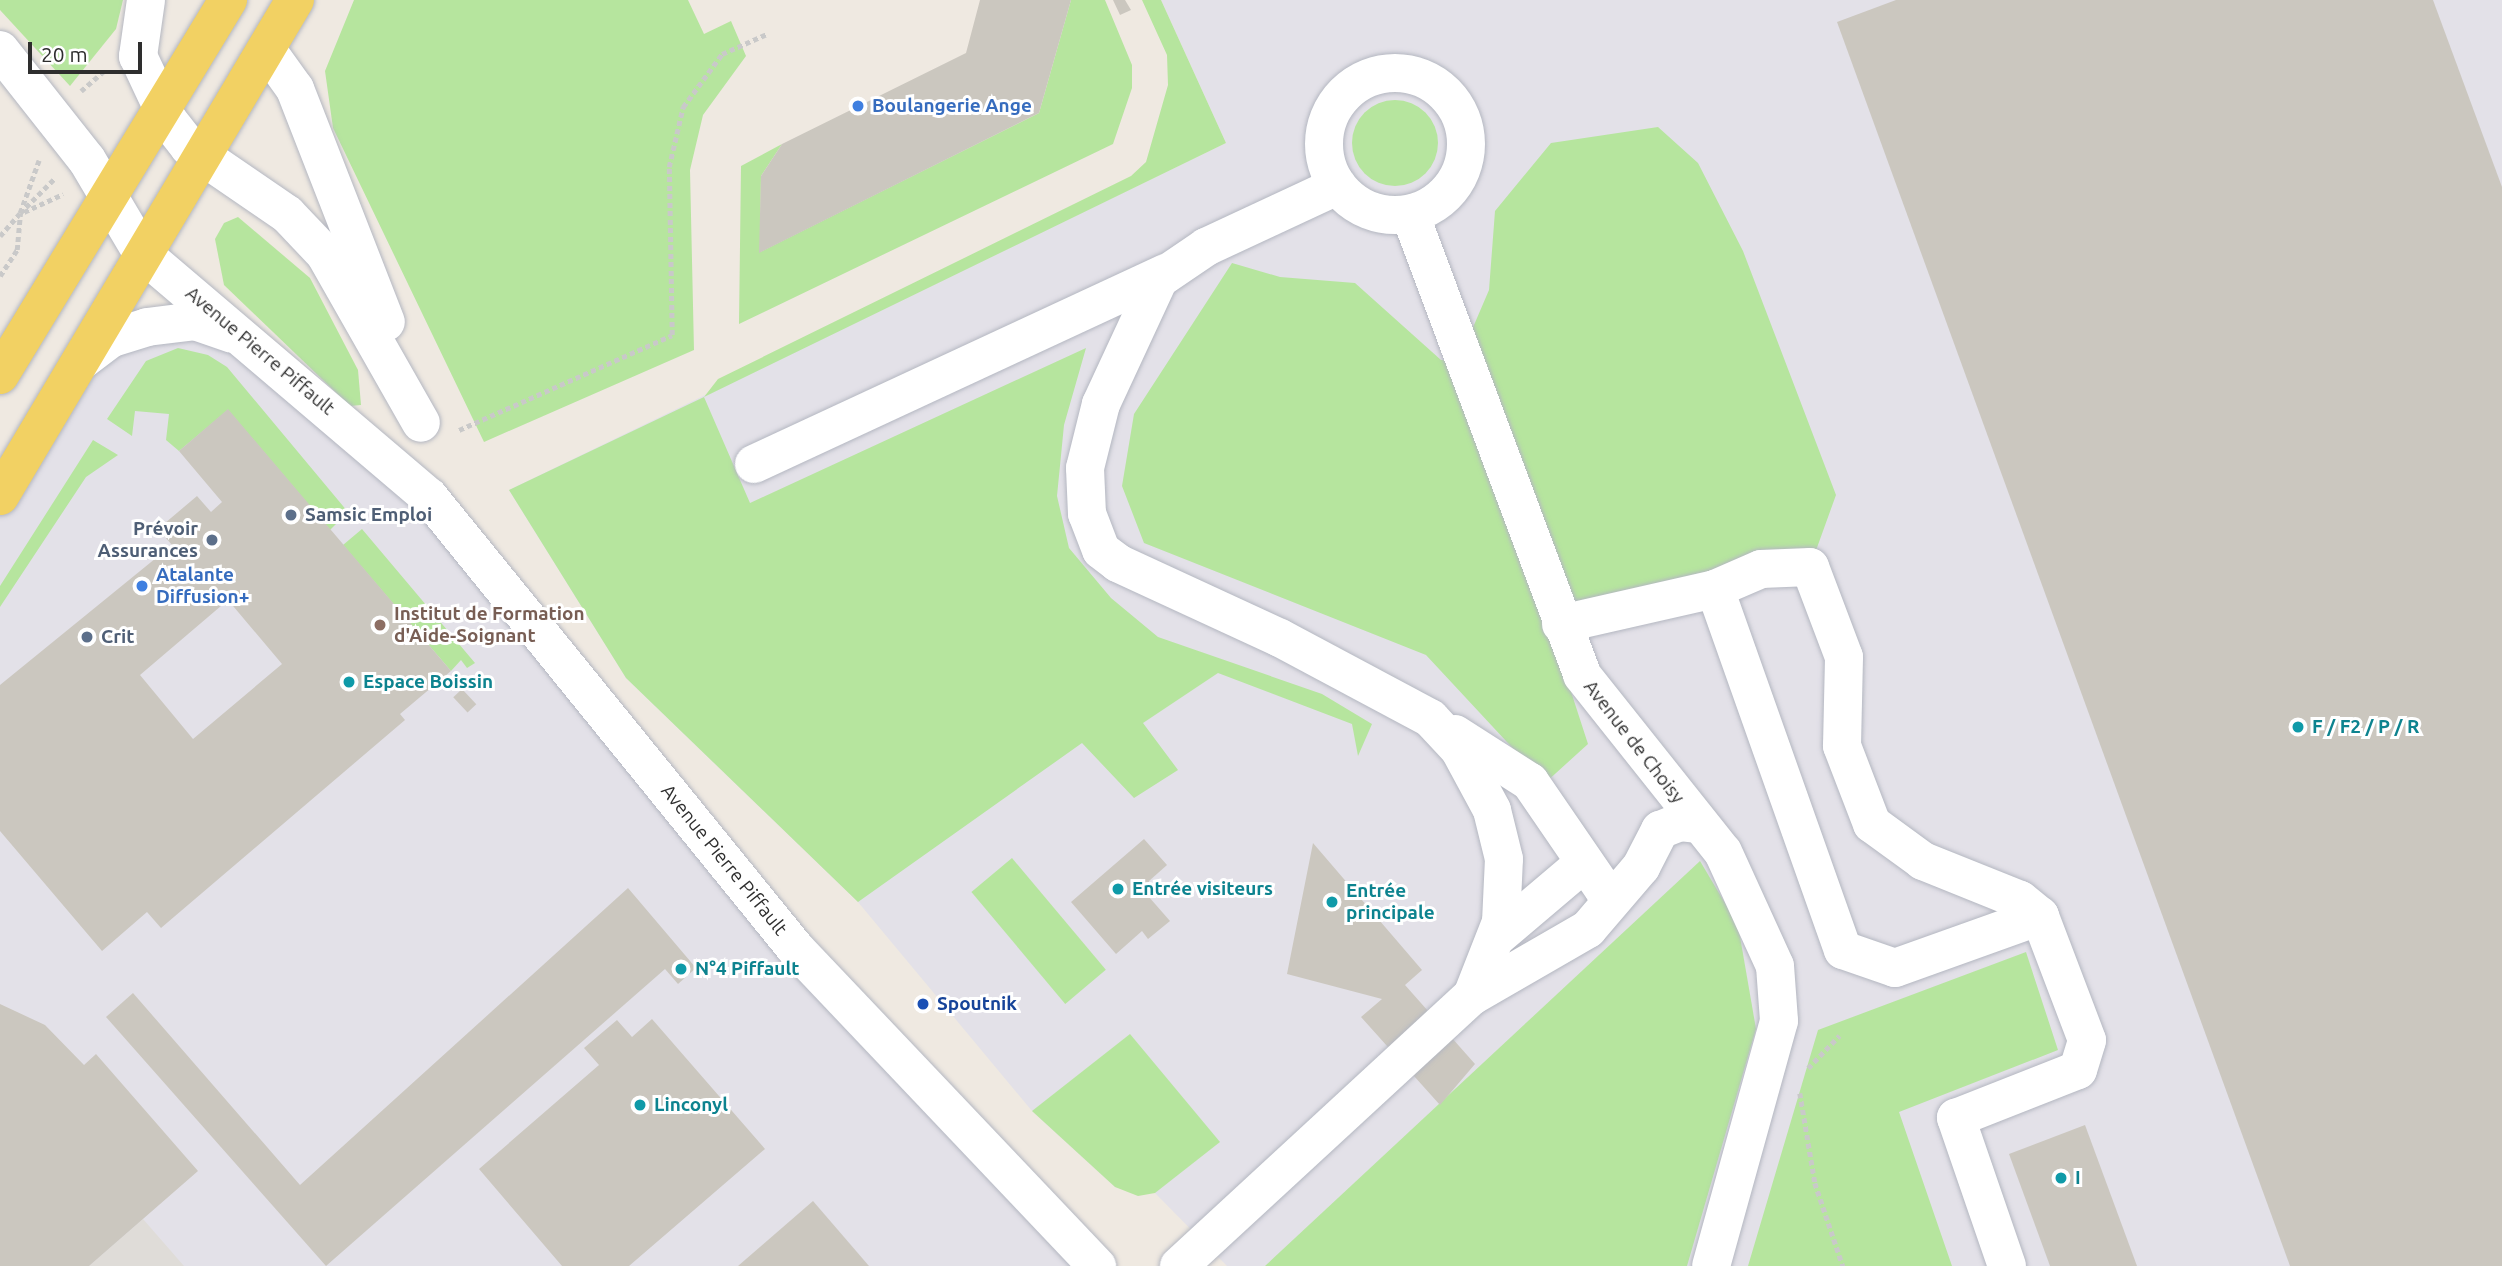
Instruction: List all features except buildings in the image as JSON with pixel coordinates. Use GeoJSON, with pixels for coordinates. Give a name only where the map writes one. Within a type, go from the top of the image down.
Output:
{"type":"FeatureCollection","features":[{"type":"Feature","properties":{"kind":"main road"},"geometry":{"type":"LineString","coordinates":[[0,375],[105,193],[162,109],[228,0]]}},
{"type":"Feature","properties":{"kind":"main road"},"geometry":{"type":"LineString","coordinates":[[0,496],[142,253],[187,154],[267,50],[295,0]]}},
{"type":"Feature","properties":{"kind":"street"},"geometry":{"type":"LineString","coordinates":[[146,0],[138,57],[187,154],[287,214],[325,254],[438,422]]}},
{"type":"Feature","properties":{"kind":"street","name":"Avenue Pierre Piffault"},"geometry":{"type":"LineString","coordinates":[[0,50],[105,193],[142,253],[289,371],[429,497],[795,948],[1097,1266]]}},
{"type":"Feature","properties":{"kind":"street"},"geometry":{"type":"LineString","coordinates":[[267,50],[296,89],[438,422],[429,497]]}},
{"type":"Feature","properties":{"kind":"street"},"geometry":{"type":"LineString","coordinates":[[1381,73],[1427,79],[1460,112],[1466,155],[1448,193],[1410,214],[1369,211],[1336,186],[1323,140],[1340,97],[1381,73]]}},
{"type":"Feature","properties":{"kind":"street"},"geometry":{"type":"LineString","coordinates":[[105,193],[154,154],[187,154]]}},
{"type":"Feature","properties":{"kind":"street"},"geometry":{"type":"LineString","coordinates":[[754,464],[1165,273],[1336,186]]}},
{"type":"Feature","properties":{"kind":"street","name":"Avenue de Choisy"},"geometry":{"type":"LineString","coordinates":[[1410,214],[1582,675],[1723,852],[1762,926],[1779,999],[1779,1021],[1711,1266]]}},
{"type":"Feature","properties":{"kind":"street"},"geometry":{"type":"LineString","coordinates":[[1165,273],[1127,337],[1092,435],[1084,499],[1095,540],[1118,564],[1280,638],[1430,718],[1530,782],[1583,864],[1606,892],[1622,888]]}},
{"type":"Feature","properties":{"kind":"street"},"geometry":{"type":"LineString","coordinates":[[81,360],[112,338],[195,321],[222,327],[289,371]]}},
{"type":"Feature","properties":{"kind":"street"},"geometry":{"type":"LineString","coordinates":[[1562,624],[1714,589],[1761,569],[1810,567],[1844,657],[1842,746],[1872,824],[1923,861],[2020,900],[2040,916],[2087,1040],[2078,1070],[1956,1118],[2007,1266]]}},
{"type":"Feature","properties":{"kind":"street"},"geometry":{"type":"LineString","coordinates":[[1714,589],[1843,950],[1895,968],[2040,916]]}},
{"type":"Feature","properties":{"kind":"street"},"geometry":{"type":"LineString","coordinates":[[1430,718],[1460,749],[1492,810],[1504,859],[1498,936],[1472,996]]}},
{"type":"Feature","properties":{"kind":"street"},"geometry":{"type":"LineString","coordinates":[[1179,1266],[1472,996],[1570,942],[1622,888],[1660,830],[1699,824]]}},
{"type":"Feature","properties":{"kind":"street"},"geometry":{"type":"LineString","coordinates":[[1498,936],[1583,864]]}},
{"type":"Feature","properties":{"kind":"path"},"geometry":{"type":"LineString","coordinates":[[438,422],[460,432],[672,335],[669,167],[683,107],[722,54],[767,34]]}},
{"type":"Feature","properties":{"kind":"path"},"geometry":{"type":"LineString","coordinates":[[0,236],[20,213],[63,174]]}},
{"type":"Feature","properties":{"kind":"path"},"geometry":{"type":"LineString","coordinates":[[0,276],[17,250],[20,213]]}},
{"type":"Feature","properties":{"kind":"path"},"geometry":{"type":"LineString","coordinates":[[1839,1036],[1797,1079],[1815,1183],[1843,1266]]}},
{"type":"Feature","properties":{"kind":"shaded area"},"geometry":{"type":"Polygon","coordinates":[[[1161,0],[2502,0],[2502,1266],[1227,1266],[1155,1193],[1115,1187],[1032,1111],[858,902],[626,678],[509,490],[1226,143],[1161,0]]]}},
{"type":"Feature","properties":{"kind":"shaded area"},"geometry":{"type":"Polygon","coordinates":[[[195,321],[476,556],[1097,1266],[0,1266],[0,496],[81,361],[195,321]]]}},
{"type":"Feature","properties":{"kind":"shaded area"},"geometry":{"type":"Polygon","coordinates":[[[143,1219],[184,1266],[89,1266],[143,1219]]]}},
{"type":"Feature","properties":{"kind":"green space"},"geometry":{"type":"Polygon","coordinates":[[[0,0],[123,0],[116,29],[70,86],[0,10],[0,0]]]}},
{"type":"Feature","properties":{"kind":"green space"},"geometry":{"type":"Polygon","coordinates":[[[354,0],[688,0],[704,34],[731,21],[746,56],[703,115],[690,170],[694,350],[484,442],[333,128],[325,71],[354,0]]]}},
{"type":"Feature","properties":{"kind":"green space"},"geometry":{"type":"Polygon","coordinates":[[[1071,0],[1105,0],[1132,65],[1132,88],[1113,144],[739,324],[741,166],[782,144],[761,176],[760,252],[1039,113],[1071,0]]]}},
{"type":"Feature","properties":{"kind":"green space"},"geometry":{"type":"Polygon","coordinates":[[[1142,0],[1161,0],[1226,143],[704,397],[718,379],[1131,176],[1146,162],[1168,85],[1167,55],[1142,0]]]}},
{"type":"Feature","properties":{"kind":"green space"},"geometry":{"type":"Polygon","coordinates":[[[1395,100],[1419,107],[1431,119],[1438,143],[1431,167],[1419,179],[1395,186],[1371,179],[1359,167],[1352,143],[1359,119],[1371,107],[1395,100]]]}},
{"type":"Feature","properties":{"kind":"green space"},"geometry":{"type":"Polygon","coordinates":[[[1658,127],[1698,163],[1743,251],[1836,495],[1810,567],[1559,625],[1564,670],[1588,744],[1545,783],[1426,655],[1144,543],[1122,486],[1134,414],[1232,263],[1280,277],[1355,283],[1441,360],[1459,360],[1489,290],[1495,211],[1551,143],[1658,127]]]}},
{"type":"Feature","properties":{"kind":"green space"},"geometry":{"type":"Polygon","coordinates":[[[238,217],[310,278],[358,370],[361,405],[350,406],[224,285],[215,239],[224,223],[238,217]]]}},
{"type":"Feature","properties":{"kind":"green space"},"geometry":{"type":"Polygon","coordinates":[[[178,348],[208,355],[227,367],[348,512],[330,530],[228,410],[179,451],[166,440],[169,414],[135,411],[132,436],[107,419],[146,361],[178,348]]]}},
{"type":"Feature","properties":{"kind":"green space"},"geometry":{"type":"Polygon","coordinates":[[[1086,348],[1064,425],[1057,496],[1069,548],[1111,598],[1158,637],[1322,694],[1372,724],[1358,756],[1352,724],[1218,673],[1143,723],[1178,770],[1134,798],[1082,743],[858,902],[626,678],[509,490],[704,397],[750,503],[1086,348]]]}},
{"type":"Feature","properties":{"kind":"green space"},"geometry":{"type":"Polygon","coordinates":[[[93,440],[118,455],[86,477],[0,607],[0,586],[93,440]]]}},
{"type":"Feature","properties":{"kind":"green space"},"geometry":{"type":"Polygon","coordinates":[[[362,529],[475,663],[467,668],[461,660],[451,671],[343,545],[362,529]]]}},
{"type":"Feature","properties":{"kind":"green space"},"geometry":{"type":"Polygon","coordinates":[[[1012,858],[1106,970],[1065,1004],[971,892],[1012,858]]]}},
{"type":"Feature","properties":{"kind":"green space"},"geometry":{"type":"Polygon","coordinates":[[[1700,861],[1738,925],[1756,1029],[1687,1266],[1265,1266],[1700,861]]]}},
{"type":"Feature","properties":{"kind":"green space"},"geometry":{"type":"Polygon","coordinates":[[[2026,952],[2058,1050],[1899,1112],[1952,1266],[1748,1266],[1818,1030],[2026,952]]]}},
{"type":"Feature","properties":{"kind":"green space"},"geometry":{"type":"Polygon","coordinates":[[[1130,1034],[1220,1142],[1155,1193],[1138,1196],[1115,1187],[1032,1111],[1130,1034]]]}},
{"type":"Feature","properties":{"kind":"place","name":"Boulangerie Ange"},"geometry":{"type":"Point","coordinates":[858,106]}},
{"type":"Feature","properties":{"kind":"place","name":"Samsic Emploi"},"geometry":{"type":"Point","coordinates":[291,515]}},
{"type":"Feature","properties":{"kind":"place","name":"Prévoir Assurances"},"geometry":{"type":"Point","coordinates":[212,540]}},
{"type":"Feature","properties":{"kind":"place","name":"Atalante Diffusion+"},"geometry":{"type":"Point","coordinates":[142,586]}},
{"type":"Feature","properties":{"kind":"place","name":"Institut de Formation d'Aide-Soignant"},"geometry":{"type":"Point","coordinates":[380,625]}},
{"type":"Feature","properties":{"kind":"place","name":"Crit"},"geometry":{"type":"Point","coordinates":[87,637]}},
{"type":"Feature","properties":{"kind":"place","name":"Espace Boissin"},"geometry":{"type":"Point","coordinates":[349,682]}},
{"type":"Feature","properties":{"kind":"place","name":"F / F2 / P / R"},"geometry":{"type":"Point","coordinates":[2298,727]}},
{"type":"Feature","properties":{"kind":"place","name":"Entrée visiteurs"},"geometry":{"type":"Point","coordinates":[1118,889]}},
{"type":"Feature","properties":{"kind":"place","name":"Entrée principale"},"geometry":{"type":"Point","coordinates":[1332,902]}},
{"type":"Feature","properties":{"kind":"place","name":"N°4 Piffault"},"geometry":{"type":"Point","coordinates":[681,969]}},
{"type":"Feature","properties":{"kind":"place","name":"Spoutnik"},"geometry":{"type":"Point","coordinates":[923,1004]}},
{"type":"Feature","properties":{"kind":"place","name":"Linconyl"},"geometry":{"type":"Point","coordinates":[640,1105]}},
{"type":"Feature","properties":{"kind":"place","name":"I"},"geometry":{"type":"Point","coordinates":[2061,1178]}}]}
